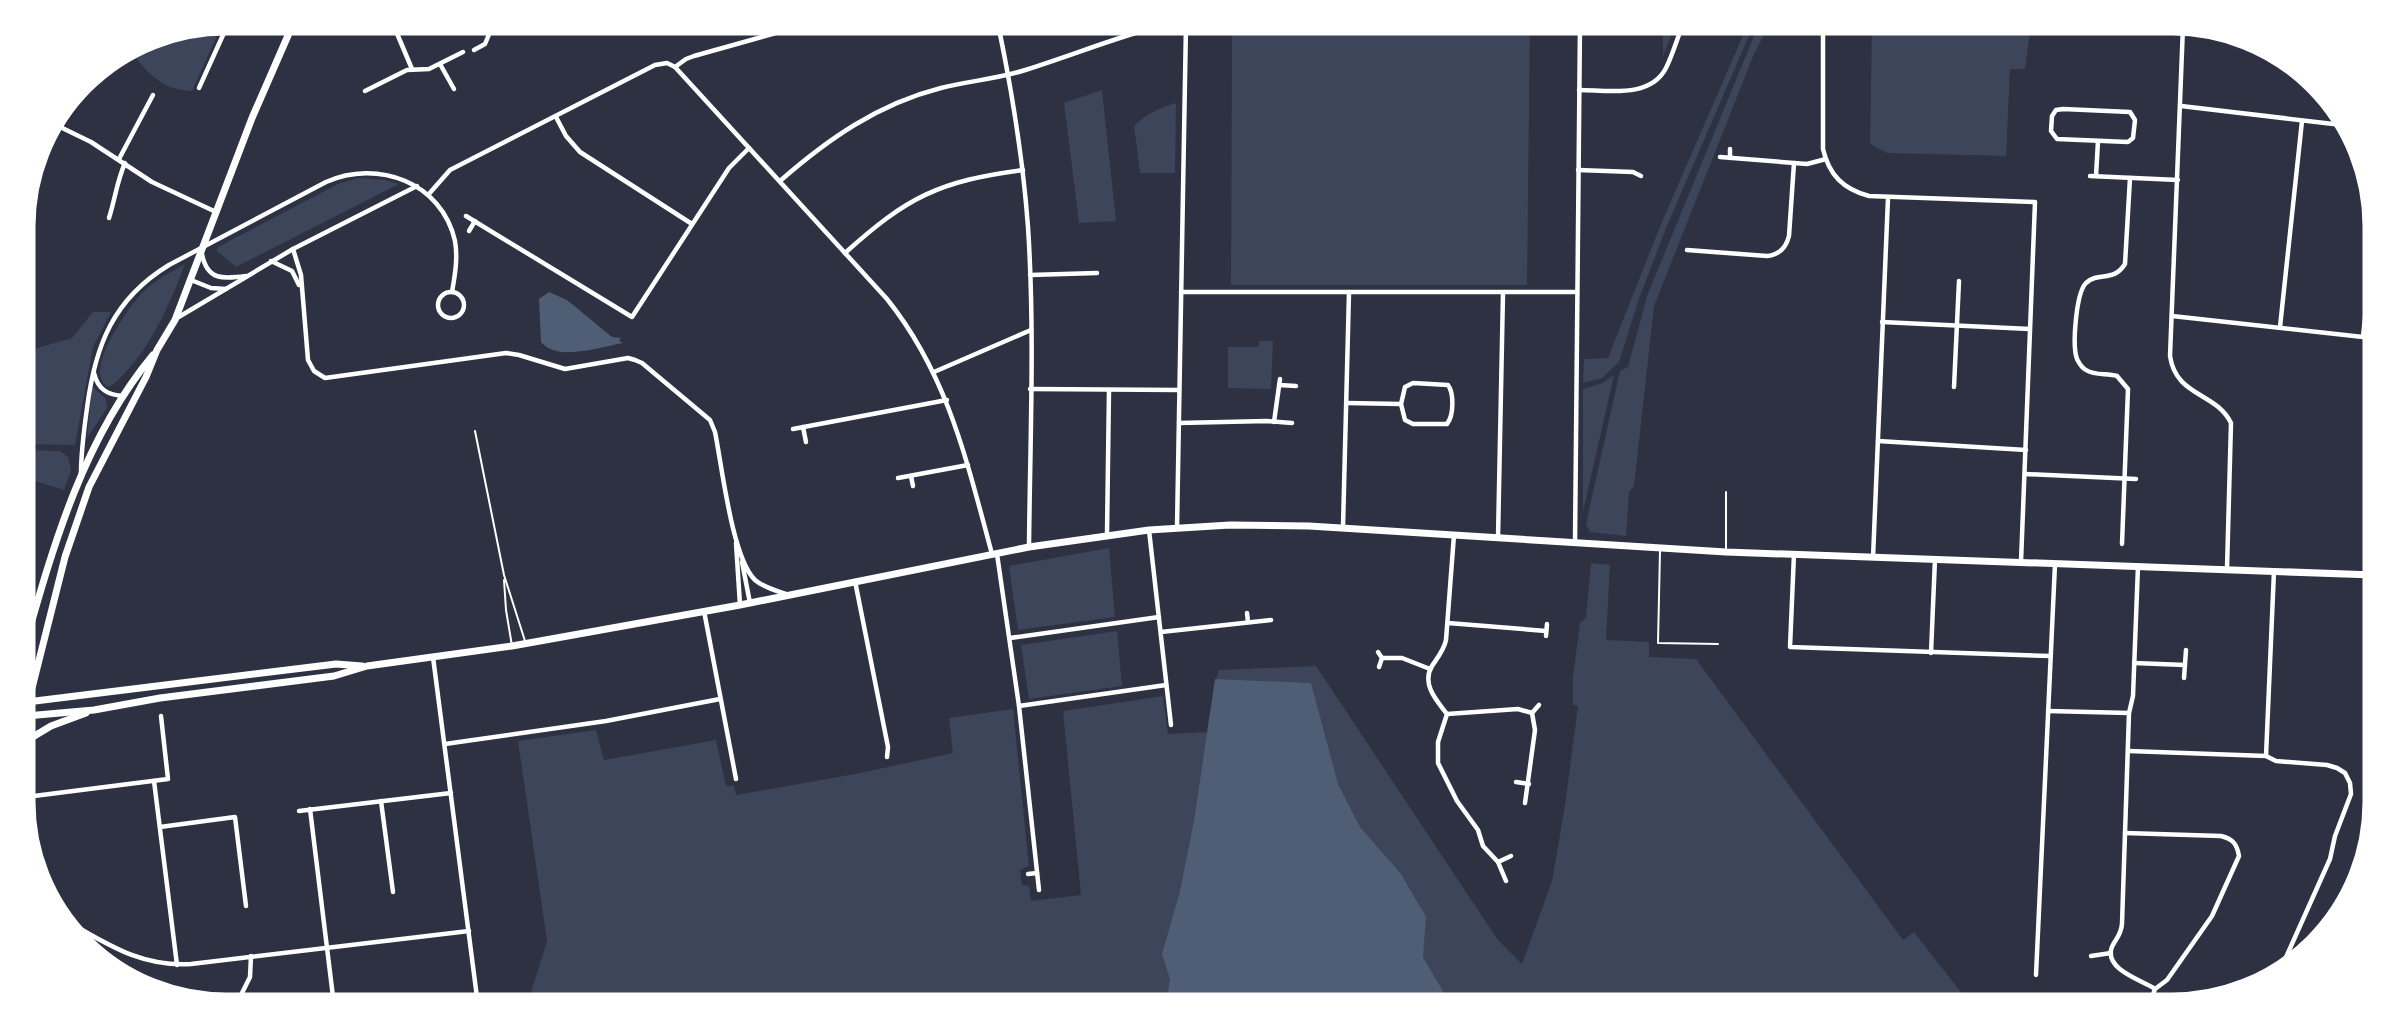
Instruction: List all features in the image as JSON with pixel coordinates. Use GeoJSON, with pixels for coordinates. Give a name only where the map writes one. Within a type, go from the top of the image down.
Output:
{"type":"FeatureCollection","features":[{"type":"Feature","properties":{"kind":"main road"},"geometry":{"type":"LineString","coordinates":[[34,614],[54,547],[81,476],[135,377],[157,350],[175,320],[201,258],[252,118],[288,35]]}},
{"type":"Feature","properties":{"kind":"main road"},"geometry":{"type":"LineString","coordinates":[[34,674],[65,557],[82,505],[102,460],[146,377],[157,350]]}},
{"type":"Feature","properties":{"kind":"main road"},"geometry":{"type":"LineString","coordinates":[[34,714],[94,710],[160,698],[334,676],[367,666],[512,646],[750,603],[1029,547],[1107,534],[1177,528],[1264,525],[1343,527],[1575,544],[1726,552],[2364,575]]}},
{"type":"Feature","properties":{"kind":"main road"},"geometry":{"type":"LineString","coordinates":[[34,701],[336,664],[367,666]]}},
{"type":"Feature","properties":{"kind":"main road"},"geometry":{"type":"LineString","coordinates":[[34,736],[51,726],[94,710]]}},
{"type":"Feature","properties":{"kind":"street"},"geometry":{"type":"LineString","coordinates":[[1575,544],[1580,34]]}},
{"type":"Feature","properties":{"kind":"street"},"geometry":{"type":"LineString","coordinates":[[1579,90],[1638,90],[1654,83],[1665,69],[1679,34]]}},
{"type":"Feature","properties":{"kind":"street"},"geometry":{"type":"LineString","coordinates":[[1823,34],[1822,138],[1826,159],[1835,176],[1849,189],[1869,196],[1888,198],[2036,202],[2021,562]]}},
{"type":"Feature","properties":{"kind":"street"},"geometry":{"type":"LineString","coordinates":[[199,88],[223,35]]}},
{"type":"Feature","properties":{"kind":"street"},"geometry":{"type":"LineString","coordinates":[[398,35],[412,69]]}},
{"type":"Feature","properties":{"kind":"street"},"geometry":{"type":"LineString","coordinates":[[474,50],[484,44],[489,35]]}},
{"type":"Feature","properties":{"kind":"street"},"geometry":{"type":"LineString","coordinates":[[675,67],[694,56],[770,35]]}},
{"type":"Feature","properties":{"kind":"street"},"geometry":{"type":"LineString","coordinates":[[1000,35],[1023,170],[1030,275],[1029,547]]}},
{"type":"Feature","properties":{"kind":"street"},"geometry":{"type":"LineString","coordinates":[[780,181],[815,150],[840,133],[886,108],[939,89],[1008,74],[1133,35]]}},
{"type":"Feature","properties":{"kind":"street"},"geometry":{"type":"LineString","coordinates":[[1177,528],[1186,35]]}},
{"type":"Feature","properties":{"kind":"street"},"geometry":{"type":"LineString","coordinates":[[2183,35],[2170,356],[2175,374],[2184,386],[2222,408],[2232,423],[2227,569]]}},
{"type":"Feature","properties":{"kind":"street"},"geometry":{"type":"LineString","coordinates":[[365,91],[403,71],[429,69],[463,52]]}},
{"type":"Feature","properties":{"kind":"street"},"geometry":{"type":"LineString","coordinates":[[428,195],[450,170],[655,65],[667,63],[675,67],[900,315],[934,372],[947,400],[994,554],[1010,638],[1039,890]]}},
{"type":"Feature","properties":{"kind":"street"},"geometry":{"type":"LineString","coordinates":[[440,64],[454,89]]}},
{"type":"Feature","properties":{"kind":"street"},"geometry":{"type":"LineString","coordinates":[[119,159],[153,95]]}},
{"type":"Feature","properties":{"kind":"street"},"geometry":{"type":"LineString","coordinates":[[2181,106],[2335,124]]}},
{"type":"Feature","properties":{"kind":"street"},"geometry":{"type":"LineString","coordinates":[[2063,109],[2127,111],[2134,116],[2134,135],[2130,141],[2098,141],[2060,140],[2054,137],[2051,131],[2053,113],[2063,109]]}},
{"type":"Feature","properties":{"kind":"street"},"geometry":{"type":"LineString","coordinates":[[556,117],[566,136],[580,152],[692,225]]}},
{"type":"Feature","properties":{"kind":"street"},"geometry":{"type":"LineString","coordinates":[[2280,327],[2302,121]]}},
{"type":"Feature","properties":{"kind":"street"},"geometry":{"type":"LineString","coordinates":[[61,128],[119,159],[152,182],[216,212]]}},
{"type":"Feature","properties":{"kind":"street"},"geometry":{"type":"LineString","coordinates":[[2098,141],[2093,176],[2178,180]]}},
{"type":"Feature","properties":{"kind":"street"},"geometry":{"type":"LineString","coordinates":[[466,216],[632,318],[729,168],[749,148]]}},
{"type":"Feature","properties":{"kind":"street"},"geometry":{"type":"LineString","coordinates":[[1730,149],[1730,158]]}},
{"type":"Feature","properties":{"kind":"street"},"geometry":{"type":"LineString","coordinates":[[1720,157],[1807,164],[1826,159]]}},
{"type":"Feature","properties":{"kind":"street"},"geometry":{"type":"LineString","coordinates":[[109,218],[118,190],[117,180],[125,163]]}},
{"type":"Feature","properties":{"kind":"street"},"geometry":{"type":"LineString","coordinates":[[1687,250],[1767,256],[1783,249],[1788,236],[1794,163]]}},
{"type":"Feature","properties":{"kind":"street"},"geometry":{"type":"LineString","coordinates":[[845,253],[890,214],[933,190],[982,175],[1023,170]]}},
{"type":"Feature","properties":{"kind":"street"},"geometry":{"type":"LineString","coordinates":[[1578,170],[1633,172],[1641,176]]}},
{"type":"Feature","properties":{"kind":"street"},"geometry":{"type":"LineString","coordinates":[[81,476],[81,452],[93,371],[106,331],[117,313],[140,285],[169,265],[339,176],[377,173],[391,175],[417,186],[428,195],[444,213],[455,242],[456,268],[452,292]]}},
{"type":"Feature","properties":{"kind":"street"},"geometry":{"type":"LineString","coordinates":[[2122,544],[2128,389],[2117,376],[2093,374],[2086,371],[2081,366],[2076,353],[2078,301],[2082,289],[2091,279],[2116,274],[2126,264],[2130,178]]}},
{"type":"Feature","properties":{"kind":"street"},"geometry":{"type":"LineString","coordinates":[[175,320],[293,249],[417,186]]}},
{"type":"Feature","properties":{"kind":"street"},"geometry":{"type":"LineString","coordinates":[[1873,558],[1888,198]]}},
{"type":"Feature","properties":{"kind":"street"},"geometry":{"type":"LineString","coordinates":[[469,231],[475,221]]}},
{"type":"Feature","properties":{"kind":"street"},"geometry":{"type":"LineString","coordinates":[[1696,243],[1696,250]]}},
{"type":"Feature","properties":{"kind":"street"},"geometry":{"type":"LineString","coordinates":[[293,249],[299,265],[308,360],[314,371],[325,378],[506,353],[514,353],[565,369],[628,358],[642,363],[710,420],[715,432],[750,603]]}},
{"type":"Feature","properties":{"kind":"street"},"geometry":{"type":"LineString","coordinates":[[201,258],[208,271],[220,277],[249,276]]}},
{"type":"Feature","properties":{"kind":"street"},"geometry":{"type":"LineString","coordinates":[[272,261],[292,271],[301,294]]}},
{"type":"Feature","properties":{"kind":"street"},"geometry":{"type":"LineString","coordinates":[[1030,275],[1097,273]]}},
{"type":"Feature","properties":{"kind":"street"},"geometry":{"type":"LineString","coordinates":[[192,280],[205,286],[226,289]]}},
{"type":"Feature","properties":{"kind":"street"},"geometry":{"type":"LineString","coordinates":[[1954,387],[1959,281]]}},
{"type":"Feature","properties":{"kind":"street"},"geometry":{"type":"LineString","coordinates":[[452,292],[460,295],[464,307],[461,314],[449,319],[441,315],[437,306],[443,294],[452,292]]}},
{"type":"Feature","properties":{"kind":"street"},"geometry":{"type":"LineString","coordinates":[[1181,292],[1577,292]]}},
{"type":"Feature","properties":{"kind":"street"},"geometry":{"type":"LineString","coordinates":[[1343,527],[1350,292]]}},
{"type":"Feature","properties":{"kind":"street"},"geometry":{"type":"LineString","coordinates":[[1498,538],[1503,293]]}},
{"type":"Feature","properties":{"kind":"street"},"geometry":{"type":"LineString","coordinates":[[2172,316],[2363,337],[2364,328]]}},
{"type":"Feature","properties":{"kind":"street"},"geometry":{"type":"LineString","coordinates":[[1882,322],[2030,329]]}},
{"type":"Feature","properties":{"kind":"street"},"geometry":{"type":"LineString","coordinates":[[934,372],[1031,330]]}},
{"type":"Feature","properties":{"kind":"street"},"geometry":{"type":"LineString","coordinates":[[93,371],[95,381],[101,389],[112,395],[124,396]]}},
{"type":"Feature","properties":{"kind":"street"},"geometry":{"type":"LineString","coordinates":[[1274,422],[1280,382],[1296,386]]}},
{"type":"Feature","properties":{"kind":"street"},"geometry":{"type":"LineString","coordinates":[[1444,383],[1451,388],[1451,417],[1447,424],[1408,423],[1401,404],[1405,387],[1408,384],[1444,383]]}},
{"type":"Feature","properties":{"kind":"street"},"geometry":{"type":"LineString","coordinates":[[1030,389],[1179,390]]}},
{"type":"Feature","properties":{"kind":"street"},"geometry":{"type":"LineString","coordinates":[[1107,534],[1109,390]]}},
{"type":"Feature","properties":{"kind":"street"},"geometry":{"type":"LineString","coordinates":[[793,429],[947,400]]}},
{"type":"Feature","properties":{"kind":"street"},"geometry":{"type":"LineString","coordinates":[[1347,403],[1401,404]]}},
{"type":"Feature","properties":{"kind":"street"},"geometry":{"type":"LineString","coordinates":[[1179,423],[1292,423]]}},
{"type":"Feature","properties":{"kind":"street"},"geometry":{"type":"LineString","coordinates":[[803,427],[806,442]]}},
{"type":"Feature","properties":{"kind":"street"},"geometry":{"type":"LineString","coordinates":[[1878,441],[2026,450]]}},
{"type":"Feature","properties":{"kind":"street"},"geometry":{"type":"LineString","coordinates":[[898,478],[968,465]]}},
{"type":"Feature","properties":{"kind":"street"},"geometry":{"type":"LineString","coordinates":[[2025,474],[2136,479]]}},
{"type":"Feature","properties":{"kind":"street"},"geometry":{"type":"LineString","coordinates":[[911,476],[913,486]]}},
{"type":"Feature","properties":{"kind":"street"},"geometry":{"type":"LineString","coordinates":[[1149,530],[1171,725]]}},
{"type":"Feature","properties":{"kind":"street"},"geometry":{"type":"LineString","coordinates":[[735,532],[740,604]]}},
{"type":"Feature","properties":{"kind":"street"},"geometry":{"type":"LineString","coordinates":[[1448,714],[1431,692],[1429,682],[1430,669],[1445,646],[1454,535]]}},
{"type":"Feature","properties":{"kind":"street"},"geometry":{"type":"LineString","coordinates":[[1794,554],[1790,647],[2050,656]]}},
{"type":"Feature","properties":{"kind":"street"},"geometry":{"type":"LineString","coordinates":[[741,556],[757,582],[789,595]]}},
{"type":"Feature","properties":{"kind":"street"},"geometry":{"type":"LineString","coordinates":[[1931,653],[1935,560]]}},
{"type":"Feature","properties":{"kind":"street"},"geometry":{"type":"LineString","coordinates":[[2036,975],[2055,563]]}},
{"type":"Feature","properties":{"kind":"street"},"geometry":{"type":"LineString","coordinates":[[2138,566],[2133,696],[2129,713],[2121,934],[2113,945],[2111,953],[2112,960],[2118,969],[2155,989]]}},
{"type":"Feature","properties":{"kind":"street"},"geometry":{"type":"LineString","coordinates":[[2265,756],[2274,571]]}},
{"type":"Feature","properties":{"kind":"street"},"geometry":{"type":"LineString","coordinates":[[855,581],[888,747],[887,758]]}},
{"type":"Feature","properties":{"kind":"street"},"geometry":{"type":"LineString","coordinates":[[704,611],[736,779]]}},
{"type":"Feature","properties":{"kind":"street"},"geometry":{"type":"LineString","coordinates":[[1247,613],[1248,622]]}},
{"type":"Feature","properties":{"kind":"street"},"geometry":{"type":"LineString","coordinates":[[1010,638],[1159,616]]}},
{"type":"Feature","properties":{"kind":"street"},"geometry":{"type":"LineString","coordinates":[[1161,632],[1271,620]]}},
{"type":"Feature","properties":{"kind":"street"},"geometry":{"type":"LineString","coordinates":[[1448,623],[1546,634],[1547,624]]}},
{"type":"Feature","properties":{"kind":"street"},"geometry":{"type":"LineString","coordinates":[[2184,678],[2186,650]]}},
{"type":"Feature","properties":{"kind":"street"},"geometry":{"type":"LineString","coordinates":[[1378,652],[1382,658]]}},
{"type":"Feature","properties":{"kind":"street"},"geometry":{"type":"LineString","coordinates":[[433,657],[477,994]]}},
{"type":"Feature","properties":{"kind":"street"},"geometry":{"type":"LineString","coordinates":[[1382,658],[1401,658],[1430,669]]}},
{"type":"Feature","properties":{"kind":"street"},"geometry":{"type":"LineString","coordinates":[[1379,667],[1382,658]]}},
{"type":"Feature","properties":{"kind":"street"},"geometry":{"type":"LineString","coordinates":[[2134,663],[2185,665]]}},
{"type":"Feature","properties":{"kind":"street"},"geometry":{"type":"LineString","coordinates":[[1019,706],[1166,685]]}},
{"type":"Feature","properties":{"kind":"street"},"geometry":{"type":"LineString","coordinates":[[445,744],[606,721],[720,699]]}},
{"type":"Feature","properties":{"kind":"street"},"geometry":{"type":"LineString","coordinates":[[1532,713],[1539,705]]}},
{"type":"Feature","properties":{"kind":"street"},"geometry":{"type":"LineString","coordinates":[[1448,714],[1518,709],[1532,713]]}},
{"type":"Feature","properties":{"kind":"street"},"geometry":{"type":"LineString","coordinates":[[2048,711],[2129,713]]}},
{"type":"Feature","properties":{"kind":"street"},"geometry":{"type":"LineString","coordinates":[[1525,803],[1535,730],[1532,713]]}},
{"type":"Feature","properties":{"kind":"street"},"geometry":{"type":"LineString","coordinates":[[1448,714],[1438,742],[1438,763],[1457,801],[1479,830],[1483,846],[1498,862],[1506,881]]}},
{"type":"Feature","properties":{"kind":"street"},"geometry":{"type":"LineString","coordinates":[[34,796],[168,779],[161,716]]}},
{"type":"Feature","properties":{"kind":"street"},"geometry":{"type":"LineString","coordinates":[[2129,751],[2265,756],[2276,761],[2327,765],[2345,773],[2350,783],[2351,794],[2335,836],[2330,859],[2286,957]]}},
{"type":"Feature","properties":{"kind":"street"},"geometry":{"type":"LineString","coordinates":[[154,781],[177,964]]}},
{"type":"Feature","properties":{"kind":"street"},"geometry":{"type":"LineString","coordinates":[[1516,782],[1529,784]]}},
{"type":"Feature","properties":{"kind":"street"},"geometry":{"type":"LineString","coordinates":[[299,811],[451,792]]}},
{"type":"Feature","properties":{"kind":"street"},"geometry":{"type":"LineString","coordinates":[[381,801],[393,892]]}},
{"type":"Feature","properties":{"kind":"street"},"geometry":{"type":"LineString","coordinates":[[310,809],[333,994]]}},
{"type":"Feature","properties":{"kind":"street"},"geometry":{"type":"LineString","coordinates":[[160,827],[235,818],[246,906]]}},
{"type":"Feature","properties":{"kind":"street"},"geometry":{"type":"LineString","coordinates":[[2125,833],[2221,836],[2231,839],[2237,845],[2239,856],[2212,915],[2167,980],[2155,989],[2153,994]]}},
{"type":"Feature","properties":{"kind":"street"},"geometry":{"type":"LineString","coordinates":[[1498,862],[1511,856]]}},
{"type":"Feature","properties":{"kind":"street"},"geometry":{"type":"LineString","coordinates":[[1028,874],[1037,873]]}},
{"type":"Feature","properties":{"kind":"street"},"geometry":{"type":"LineString","coordinates":[[83,929],[143,960],[177,964],[469,931]]}},
{"type":"Feature","properties":{"kind":"street"},"geometry":{"type":"LineString","coordinates":[[2091,956],[2111,953]]}},
{"type":"Feature","properties":{"kind":"street"},"geometry":{"type":"LineString","coordinates":[[242,994],[250,977],[251,956]]}},
{"type":"Feature","properties":{"kind":"lane"},"geometry":{"type":"LineString","coordinates":[[475,431],[504,575],[526,643]]}},
{"type":"Feature","properties":{"kind":"lane"},"geometry":{"type":"LineString","coordinates":[[1726,492],[1726,552]]}},
{"type":"Feature","properties":{"kind":"lane"},"geometry":{"type":"LineString","coordinates":[[1660,548],[1658,643],[1719,645]]}},
{"type":"Feature","properties":{"kind":"lane"},"geometry":{"type":"LineString","coordinates":[[504,575],[506,610],[512,646]]}},
{"type":"Feature","properties":{"kind":"shaded area"},"geometry":{"type":"Polygon","coordinates":[[[1232,34],[1530,34],[1527,285],[1231,285],[1232,34]]]}},
{"type":"Feature","properties":{"kind":"shaded area"},"geometry":{"type":"Polygon","coordinates":[[[1663,34],[1672,34],[1663,56],[1663,34]]]}},
{"type":"Feature","properties":{"kind":"shaded area"},"geometry":{"type":"Polygon","coordinates":[[[1744,34],[1750,34],[1666,228],[1640,296],[1619,362],[1602,378],[1583,383],[1584,359],[1608,358],[1661,224],[1744,34]]]}},
{"type":"Feature","properties":{"kind":"shaded area"},"geometry":{"type":"Polygon","coordinates":[[[1755,34],[1765,34],[1754,54],[1654,306],[1634,486],[1629,492],[1626,536],[1590,532],[1586,524],[1620,371],[1628,367],[1647,296],[1755,34]]]}},
{"type":"Feature","properties":{"kind":"shaded area"},"geometry":{"type":"Polygon","coordinates":[[[1872,34],[2030,34],[2025,69],[2010,69],[2006,156],[1887,153],[1870,144],[1872,34]]]}},
{"type":"Feature","properties":{"kind":"shaded area"},"geometry":{"type":"Polygon","coordinates":[[[217,35],[192,91],[175,89],[160,82],[136,58],[153,49],[189,38],[217,35]]]}},
{"type":"Feature","properties":{"kind":"shaded area"},"geometry":{"type":"Polygon","coordinates":[[[1102,90],[1116,221],[1079,223],[1064,103],[1102,90]]]}},
{"type":"Feature","properties":{"kind":"shaded area"},"geometry":{"type":"Polygon","coordinates":[[[1176,103],[1175,173],[1140,173],[1134,126],[1154,112],[1176,103]]]}},
{"type":"Feature","properties":{"kind":"shaded area"},"geometry":{"type":"Polygon","coordinates":[[[359,178],[385,180],[399,184],[236,267],[217,251],[218,247],[340,183],[359,178]]]}},
{"type":"Feature","properties":{"kind":"shaded area"},"geometry":{"type":"Polygon","coordinates":[[[185,264],[166,310],[150,339],[131,366],[109,387],[102,380],[100,368],[111,338],[120,323],[145,290],[185,264]]]}},
{"type":"Feature","properties":{"kind":"shaded area"},"geometry":{"type":"Polygon","coordinates":[[[549,292],[567,300],[612,337],[621,338],[619,341],[623,343],[579,352],[557,351],[548,348],[541,342],[539,299],[549,292]]]}},
{"type":"Feature","properties":{"kind":"shaded area"},"geometry":{"type":"Polygon","coordinates":[[[93,312],[111,312],[93,347],[75,445],[35,444],[35,349],[72,338],[93,312]]]}},
{"type":"Feature","properties":{"kind":"shaded area"},"geometry":{"type":"Polygon","coordinates":[[[1259,341],[1273,341],[1271,389],[1228,388],[1228,347],[1258,347],[1259,341]]]}},
{"type":"Feature","properties":{"kind":"shaded area"},"geometry":{"type":"Polygon","coordinates":[[[1614,375],[1583,512],[1583,389],[1603,383],[1614,375]]]}},
{"type":"Feature","properties":{"kind":"shaded area"},"geometry":{"type":"Polygon","coordinates":[[[92,386],[106,399],[107,408],[87,438],[92,386]]]}},
{"type":"Feature","properties":{"kind":"shaded area"},"geometry":{"type":"Polygon","coordinates":[[[35,450],[60,451],[68,457],[71,470],[64,490],[35,481],[35,450]]]}},
{"type":"Feature","properties":{"kind":"shaded area"},"geometry":{"type":"Polygon","coordinates":[[[1109,548],[1115,617],[1018,630],[1009,566],[1109,548]]]}},
{"type":"Feature","properties":{"kind":"shaded area"},"geometry":{"type":"Polygon","coordinates":[[[1591,563],[1610,565],[1606,640],[1649,642],[1649,657],[1696,659],[1903,940],[1914,932],[1962,994],[530,994],[547,941],[518,741],[596,730],[604,760],[716,740],[726,786],[734,786],[736,795],[855,774],[953,753],[949,718],[1013,709],[1029,866],[1020,870],[1022,885],[1029,886],[1031,901],[1081,895],[1063,711],[1163,696],[1168,734],[1207,732],[1218,670],[1316,666],[1498,940],[1522,964],[1552,881],[1578,706],[1573,705],[1573,677],[1580,623],[1586,618],[1591,563]]]}},
{"type":"Feature","properties":{"kind":"shaded area"},"geometry":{"type":"Polygon","coordinates":[[[1117,631],[1122,686],[1029,699],[1021,645],[1117,631]]]}},
{"type":"Feature","properties":{"kind":"shaded area"},"geometry":{"type":"Polygon","coordinates":[[[1215,679],[1311,683],[1338,784],[1360,827],[1401,874],[1426,917],[1423,957],[1445,994],[1168,994],[1170,979],[1162,954],[1180,891],[1194,821],[1215,679]]]}}]}
